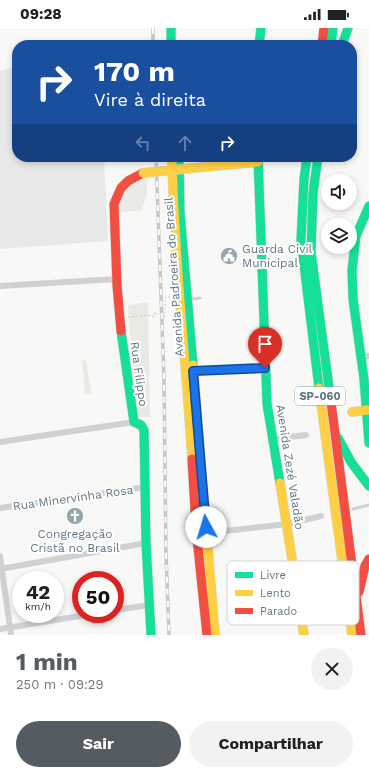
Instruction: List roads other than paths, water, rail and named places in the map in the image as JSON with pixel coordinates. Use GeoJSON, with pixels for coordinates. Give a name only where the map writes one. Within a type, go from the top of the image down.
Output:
{"type":"FeatureCollection","features":[{"type":"Feature","properties":{"kind":"main road"},"geometry":{"type":"LineString","coordinates":[[171,28],[171,40]]}},
{"type":"Feature","properties":{"kind":"main road"},"geometry":{"type":"LineString","coordinates":[[177,28],[177,40]]}},
{"type":"Feature","properties":{"kind":"main road"},"geometry":{"type":"LineString","coordinates":[[260,40],[261,28]]}},
{"type":"Feature","properties":{"kind":"main road"},"geometry":{"type":"LineString","coordinates":[[323,28],[324,40]]}},
{"type":"Feature","properties":{"kind":"main road"},"geometry":{"type":"LineString","coordinates":[[327,40],[333,28]]}},
{"type":"Feature","properties":{"kind":"main road"},"geometry":{"type":"LineString","coordinates":[[344,40],[348,28]]}},
{"type":"Feature","properties":{"kind":"main road","name":"Avenida Padroeira do Brasil"},"geometry":{"type":"LineString","coordinates":[[172,162],[173,213],[179,297],[187,379],[197,531],[207,635]]}},
{"type":"Feature","properties":{"kind":"main road","name":"Avenida Padroeira do Brasil"},"geometry":{"type":"LineString","coordinates":[[179,162],[180,213],[187,265],[187,300],[207,530],[214,635]]}},
{"type":"Feature","properties":{"kind":"main road","name":"Rua Filippo"},"geometry":{"type":"LineString","coordinates":[[151,635],[146,543],[144,430],[141,425],[134,422],[123,350],[117,279],[114,204],[116,194],[121,186],[125,182],[143,173],[237,162]]}},
{"type":"Feature","properties":{"kind":"main road","name":"Avenida Zezé Valadão"},"geometry":{"type":"LineString","coordinates":[[258,162],[267,404],[293,561]]}},
{"type":"Feature","properties":{"kind":"main road","name":"SP-060"},"geometry":{"type":"LineString","coordinates":[[306,162],[301,240],[342,561]]}},
{"type":"Feature","properties":{"kind":"main road","name":"SP-060"},"geometry":{"type":"LineString","coordinates":[[317,162],[313,192],[312,252],[352,561]]}},
{"type":"Feature","properties":{"kind":"main road"},"geometry":{"type":"LineString","coordinates":[[369,206],[355,238],[351,268],[352,302],[365,357],[369,443]]}},
{"type":"Feature","properties":{"kind":"main road"},"geometry":{"type":"LineString","coordinates":[[352,412],[367,410]]}},
{"type":"Feature","properties":{"kind":"main road"},"geometry":{"type":"LineString","coordinates":[[334,431],[351,462],[369,486]]}},
{"type":"Feature","properties":{"kind":"main road"},"geometry":{"type":"LineString","coordinates":[[197,531],[201,525],[207,530]]}},
{"type":"Feature","properties":{"kind":"main road"},"geometry":{"type":"LineString","coordinates":[[359,592],[368,563]]}},
{"type":"Feature","properties":{"kind":"main road","name":"SP-060"},"geometry":{"type":"LineString","coordinates":[[359,613],[362,635]]}},
{"type":"Feature","properties":{"kind":"main road","name":"Avenida Zezé Valadão"},"geometry":{"type":"LineString","coordinates":[[302,625],[304,635]]}},
{"type":"Feature","properties":{"kind":"main road","name":"SP-060"},"geometry":{"type":"LineString","coordinates":[[351,625],[352,635]]}},
{"type":"Feature","properties":{"kind":"street"},"geometry":{"type":"LineString","coordinates":[[0,286],[117,279]]}},
{"type":"Feature","properties":{"kind":"street"},"geometry":{"type":"LineString","coordinates":[[193,371],[265,368]]}},
{"type":"Feature","properties":{"kind":"street"},"geometry":{"type":"LineString","coordinates":[[0,442],[134,422]]}},
{"type":"Feature","properties":{"kind":"street"},"geometry":{"type":"LineString","coordinates":[[272,439],[306,435]]}},
{"type":"Feature","properties":{"kind":"street","name":"Rua Minervinha Rosa"},"geometry":{"type":"LineString","coordinates":[[0,508],[146,487]]}},
{"type":"Feature","properties":{"kind":"street"},"geometry":{"type":"LineString","coordinates":[[207,530],[287,524],[321,516]]}},
{"type":"Feature","properties":{"kind":"street"},"geometry":{"type":"LineString","coordinates":[[1,568],[146,543]]}},
{"type":"Feature","properties":{"kind":"street"},"geometry":{"type":"LineString","coordinates":[[0,556],[11,635]]}},
{"type":"Feature","properties":{"kind":"street"},"geometry":{"type":"LineString","coordinates":[[124,609],[150,605]]}},
{"type":"Feature","properties":{"kind":"street"},"geometry":{"type":"LineString","coordinates":[[0,629],[72,617]]}},
{"type":"Feature","properties":{"kind":"lane"},"geometry":{"type":"LineString","coordinates":[[187,300],[200,298]]}},
{"type":"Feature","properties":{"kind":"lane"},"geometry":{"type":"LineString","coordinates":[[353,509],[369,505]]}},
{"type":"Feature","properties":{"kind":"railway"},"geometry":{"type":"LineString","coordinates":[[153,28],[153,40]]}},
{"type":"Feature","properties":{"kind":"railway"},"geometry":{"type":"LineString","coordinates":[[156,162],[164,378],[166,554],[169,635]]}},
{"type":"Feature","properties":{"kind":"place","name":"Guarda Civil Municipal"},"geometry":{"type":"Point","coordinates":[229,256]}},
{"type":"Feature","properties":{"kind":"place","name":"Congregação Cristã no Brasil"},"geometry":{"type":"Point","coordinates":[75,516]}}]}
